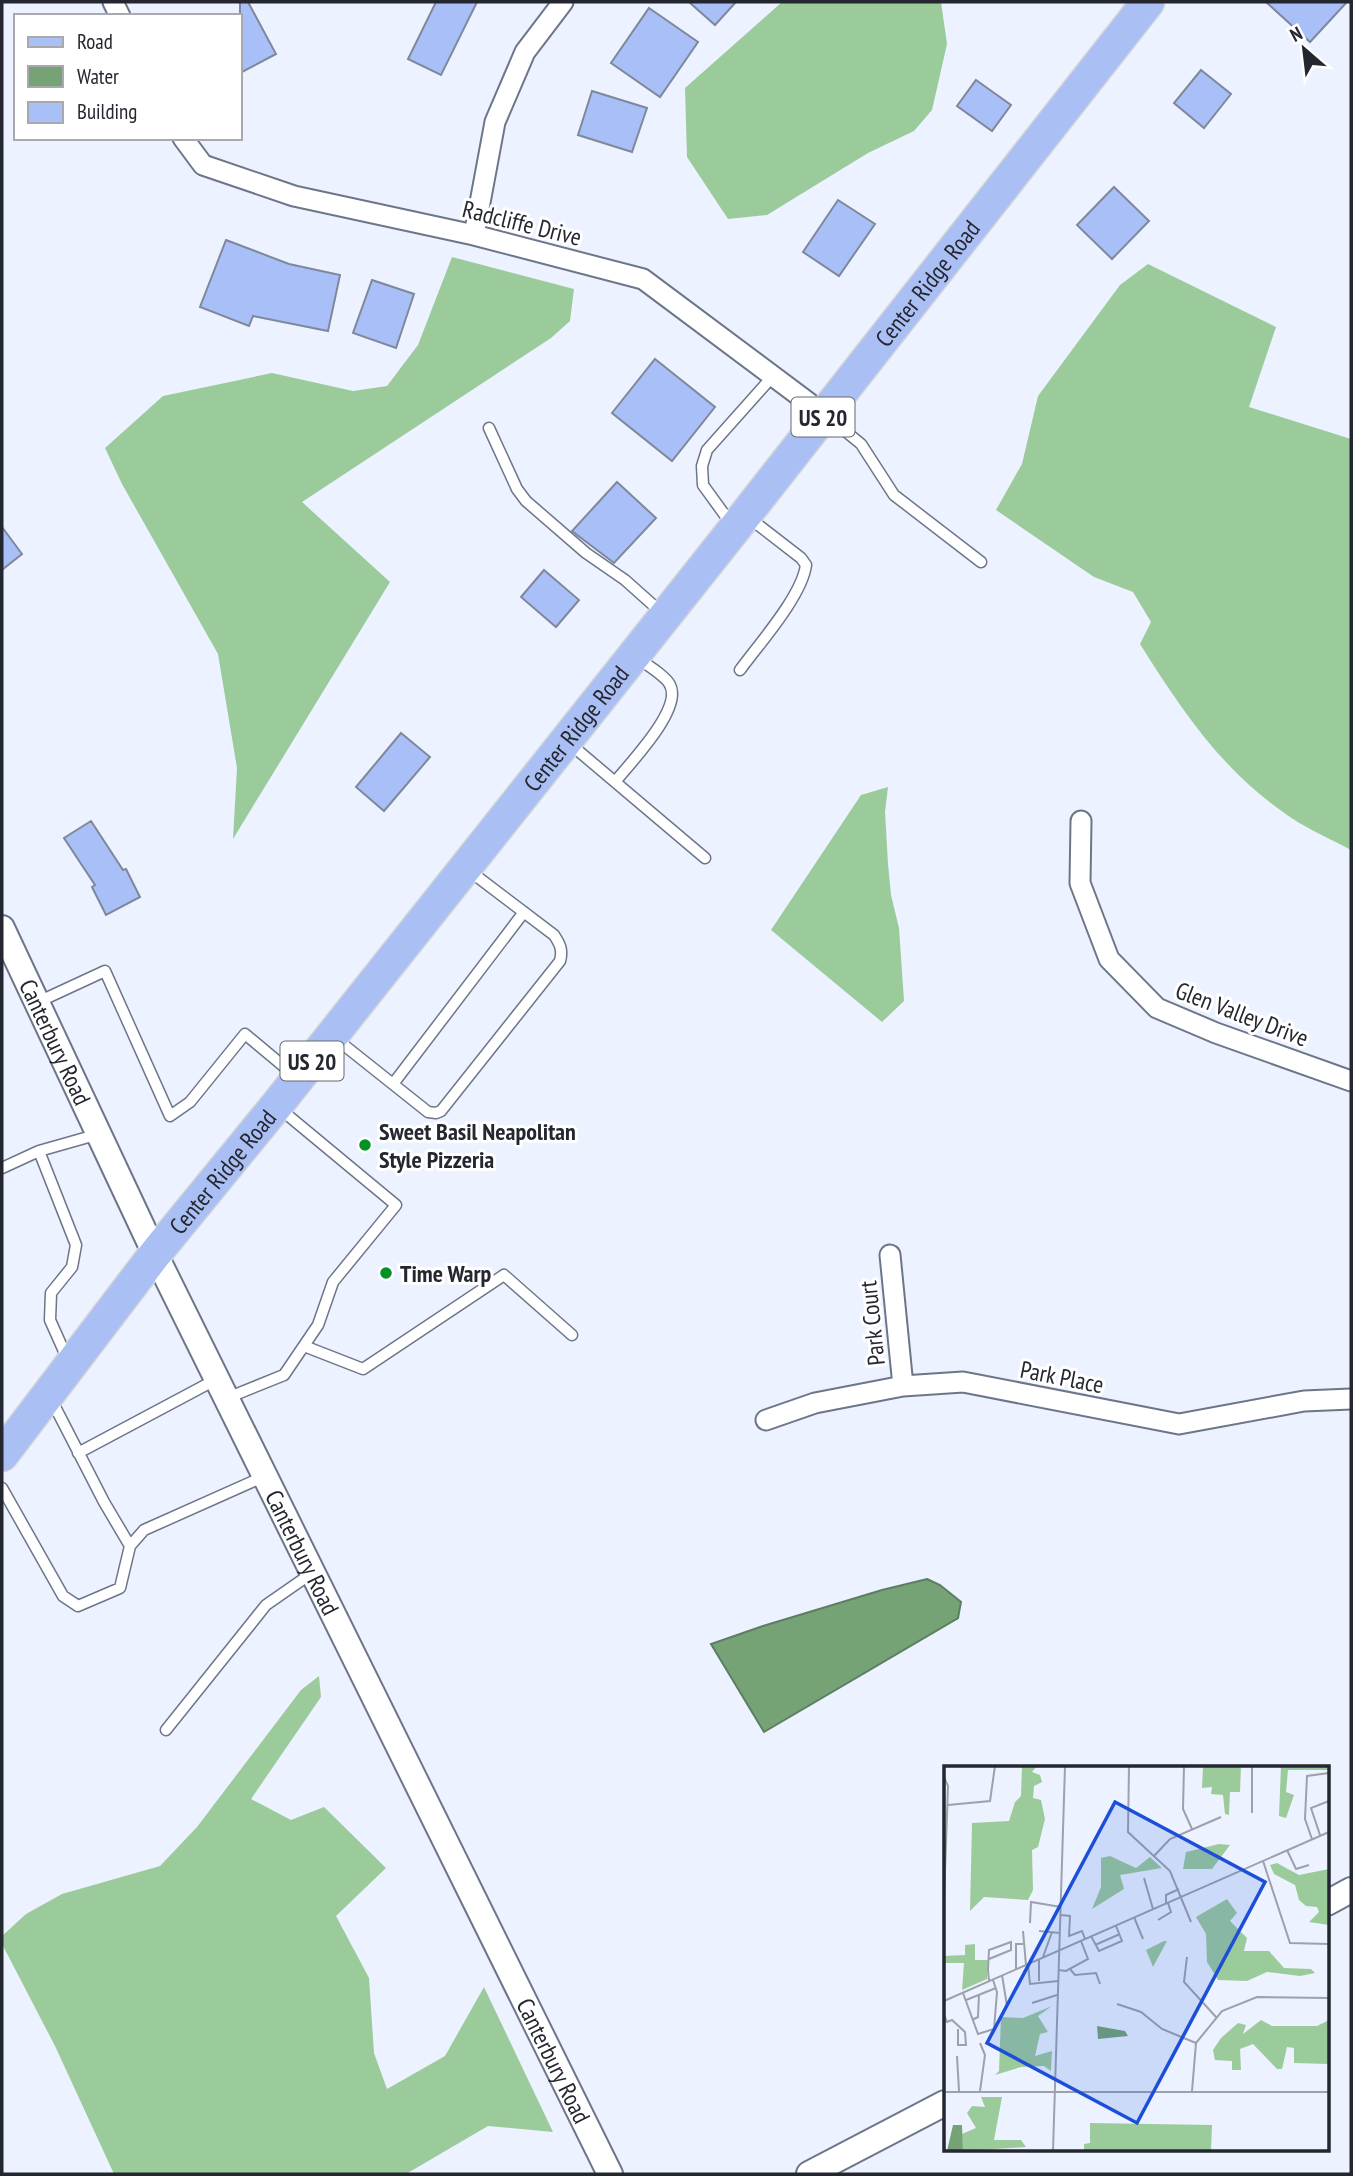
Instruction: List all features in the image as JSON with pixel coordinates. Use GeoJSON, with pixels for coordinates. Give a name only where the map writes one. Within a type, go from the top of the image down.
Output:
{"type":"FeatureCollection","features":[{"type":"Feature","properties":{"kind":"main road","name":"Center Ridge Road"},"geometry":{"type":"LineString","coordinates":[[2,1455],[155,1254],[466,868],[1148,2]]}},
{"type":"Feature","properties":{"kind":"street"},"geometry":{"type":"LineString","coordinates":[[474,235],[495,121],[525,52],[563,2]]}},
{"type":"Feature","properties":{"kind":"street","name":"Radcliffe Drive"},"geometry":{"type":"LineString","coordinates":[[184,140],[203,165],[294,196],[474,235],[643,279],[825,415]]}},
{"type":"Feature","properties":{"kind":"street","name":"Glen Valley Drive"},"geometry":{"type":"LineString","coordinates":[[1081,821],[1080,883],[1109,959],[1157,1008],[1216,1033],[1351,1081]]}},
{"type":"Feature","properties":{"kind":"street","name":"Canterbury Road"},"geometry":{"type":"LineString","coordinates":[[4,936],[155,1254],[610,2174]]}},
{"type":"Feature","properties":{"kind":"street","name":"Park Court"},"geometry":{"type":"LineString","coordinates":[[890,1255],[903,1386]]}},
{"type":"Feature","properties":{"kind":"street","name":"Park Place"},"geometry":{"type":"LineString","coordinates":[[766,1420],[815,1403],[903,1386],[963,1382],[1179,1424],[1304,1401],[1351,1399]]}},
{"type":"Feature","properties":{"kind":"street"},"geometry":{"type":"LineString","coordinates":[[1328,1902],[1351,1890]]}},
{"type":"Feature","properties":{"kind":"street"},"geometry":{"type":"LineString","coordinates":[[809,2174],[944,2104]]}},
{"type":"Feature","properties":{"kind":"lane"},"geometry":{"type":"LineString","coordinates":[[740,670],[792,598],[805,573],[806,565],[801,558],[740,522],[703,485],[702,466],[706,450],[773,376]]}},
{"type":"Feature","properties":{"kind":"lane"},"geometry":{"type":"LineString","coordinates":[[825,415],[861,444],[894,495],[981,562]]}},
{"type":"Feature","properties":{"kind":"lane"},"geometry":{"type":"LineString","coordinates":[[489,428],[517,489],[526,501],[575,544],[625,580],[665,616]]}},
{"type":"Feature","properties":{"kind":"lane"},"geometry":{"type":"LineString","coordinates":[[615,782],[662,723],[673,696],[670,684],[634,655]]}},
{"type":"Feature","properties":{"kind":"lane"},"geometry":{"type":"LineString","coordinates":[[566,741],[705,858]]}},
{"type":"Feature","properties":{"kind":"lane"},"geometry":{"type":"LineString","coordinates":[[332,1036],[428,1112],[441,1111],[560,961],[562,953],[554,935],[466,868]]}},
{"type":"Feature","properties":{"kind":"lane"},"geometry":{"type":"LineString","coordinates":[[393,1084],[524,912]]}},
{"type":"Feature","properties":{"kind":"lane"},"geometry":{"type":"LineString","coordinates":[[37,1003],[105,971],[170,1116],[190,1102],[245,1034],[298,1078]]}},
{"type":"Feature","properties":{"kind":"lane"},"geometry":{"type":"LineString","coordinates":[[78,1453],[222,1388],[284,1375],[318,1325],[333,1282],[396,1205],[276,1106]]}},
{"type":"Feature","properties":{"kind":"lane"},"geometry":{"type":"LineString","coordinates":[[2,1168],[39,1151],[99,1134]]}},
{"type":"Feature","properties":{"kind":"lane"},"geometry":{"type":"LineString","coordinates":[[39,1151],[76,1245],[72,1266],[51,1293],[50,1320],[71,1365]]}},
{"type":"Feature","properties":{"kind":"lane"},"geometry":{"type":"LineString","coordinates":[[304,1346],[363,1369],[504,1275],[572,1335]]}},
{"type":"Feature","properties":{"kind":"lane"},"geometry":{"type":"LineString","coordinates":[[48,1394],[104,1503],[130,1546]]}},
{"type":"Feature","properties":{"kind":"lane"},"geometry":{"type":"LineString","coordinates":[[2,1488],[63,1596],[78,1606],[120,1587],[130,1546],[144,1530],[265,1476]]}},
{"type":"Feature","properties":{"kind":"lane"},"geometry":{"type":"LineString","coordinates":[[166,1730],[266,1605],[313,1573]]}},
{"type":"Feature","properties":{"kind":"shaded area"},"geometry":{"type":"Polygon","coordinates":[[[782,2],[941,2],[947,44],[932,110],[914,131],[868,153],[767,215],[728,219],[687,157],[685,88],[782,2]]]}},
{"type":"Feature","properties":{"kind":"shaded area"},"geometry":{"type":"Polygon","coordinates":[[[452,257],[574,289],[570,321],[551,338],[302,502],[390,582],[233,839],[237,768],[218,654],[122,484],[105,448],[163,396],[272,373],[353,391],[387,386],[418,345],[452,257]]]}},
{"type":"Feature","properties":{"kind":"shaded area"},"geometry":{"type":"Polygon","coordinates":[[[1148,264],[1276,327],[1249,407],[1351,439],[1351,850],[1297,822],[1266,799],[1224,760],[1206,739],[1140,644],[1151,622],[1133,592],[1094,577],[996,510],[1022,464],[1038,396],[1120,285],[1148,264]]]}},
{"type":"Feature","properties":{"kind":"shaded area"},"geometry":{"type":"Polygon","coordinates":[[[888,787],[885,812],[888,864],[891,895],[899,928],[904,1001],[882,1022],[771,930],[861,795],[888,787]]]}},
{"type":"Feature","properties":{"kind":"shaded area"},"geometry":{"type":"Polygon","coordinates":[[[319,1676],[321,1697],[251,1799],[291,1820],[324,1807],[386,1868],[336,1916],[369,1978],[374,2053],[387,2089],[445,2056],[484,1987],[553,2132],[488,2126],[406,2174],[114,2174],[55,2046],[2,1944],[2,1936],[26,1914],[62,1894],[160,1866],[197,1827],[301,1690],[319,1676]]]}},
{"type":"Feature","properties":{"kind":"water"},"geometry":{"type":"Polygon","coordinates":[[[927,1579],[940,1585],[961,1602],[958,1618],[764,1732],[711,1644],[882,1590],[927,1579]]]}},
{"type":"Feature","properties":{"kind":"building"},"geometry":{"type":"Polygon","coordinates":[[[240,2],[248,2],[276,54],[242,72],[242,14],[240,2]]]}},
{"type":"Feature","properties":{"kind":"building"},"geometry":{"type":"Polygon","coordinates":[[[436,2],[477,2],[441,75],[408,59],[436,2]]]}},
{"type":"Feature","properties":{"kind":"building"},"geometry":{"type":"Polygon","coordinates":[[[689,2],[736,2],[715,25],[689,2]]]}},
{"type":"Feature","properties":{"kind":"building"},"geometry":{"type":"Polygon","coordinates":[[[1266,2],[1347,2],[1310,42],[1266,2]]]}},
{"type":"Feature","properties":{"kind":"building"},"geometry":{"type":"Polygon","coordinates":[[[649,8],[698,42],[660,97],[611,63],[649,8]]]}},
{"type":"Feature","properties":{"kind":"building"},"geometry":{"type":"Polygon","coordinates":[[[1201,70],[1231,94],[1204,128],[1174,103],[1201,70]]]}},
{"type":"Feature","properties":{"kind":"building"},"geometry":{"type":"Polygon","coordinates":[[[976,80],[1011,105],[992,131],[957,106],[976,80]]]}},
{"type":"Feature","properties":{"kind":"building"},"geometry":{"type":"Polygon","coordinates":[[[592,91],[647,108],[632,152],[578,135],[592,91]]]}},
{"type":"Feature","properties":{"kind":"building"},"geometry":{"type":"Polygon","coordinates":[[[1114,187],[1149,221],[1112,259],[1077,225],[1114,187]]]}},
{"type":"Feature","properties":{"kind":"building"},"geometry":{"type":"Polygon","coordinates":[[[838,200],[875,224],[839,276],[803,252],[838,200]]]}},
{"type":"Feature","properties":{"kind":"building"},"geometry":{"type":"Polygon","coordinates":[[[226,240],[289,264],[340,275],[328,331],[253,316],[249,326],[200,307],[226,240]]]}},
{"type":"Feature","properties":{"kind":"building"},"geometry":{"type":"Polygon","coordinates":[[[372,280],[414,294],[396,348],[353,333],[372,280]]]}},
{"type":"Feature","properties":{"kind":"building"},"geometry":{"type":"Polygon","coordinates":[[[655,359],[715,407],[672,461],[612,413],[655,359]]]}},
{"type":"Feature","properties":{"kind":"building"},"geometry":{"type":"Polygon","coordinates":[[[617,482],[656,518],[614,563],[572,531],[617,482]]]}},
{"type":"Feature","properties":{"kind":"building"},"geometry":{"type":"Polygon","coordinates":[[[2,527],[22,554],[2,570],[2,527]]]}},
{"type":"Feature","properties":{"kind":"building"},"geometry":{"type":"Polygon","coordinates":[[[544,570],[579,600],[556,627],[521,597],[544,570]]]}},
{"type":"Feature","properties":{"kind":"building"},"geometry":{"type":"Polygon","coordinates":[[[401,733],[430,757],[384,811],[356,787],[401,733]]]}},
{"type":"Feature","properties":{"kind":"building"},"geometry":{"type":"Polygon","coordinates":[[[91,821],[123,870],[126,869],[140,897],[106,915],[92,887],[95,885],[64,838],[91,821]]]}},
{"type":"Feature","properties":{"kind":"place","name":"Sweet Basil Neapolitan Style Pizzeria"},"geometry":{"type":"Point","coordinates":[365,1145]}},
{"type":"Feature","properties":{"kind":"place","name":"Time Warp"},"geometry":{"type":"Point","coordinates":[386,1273]}}]}
